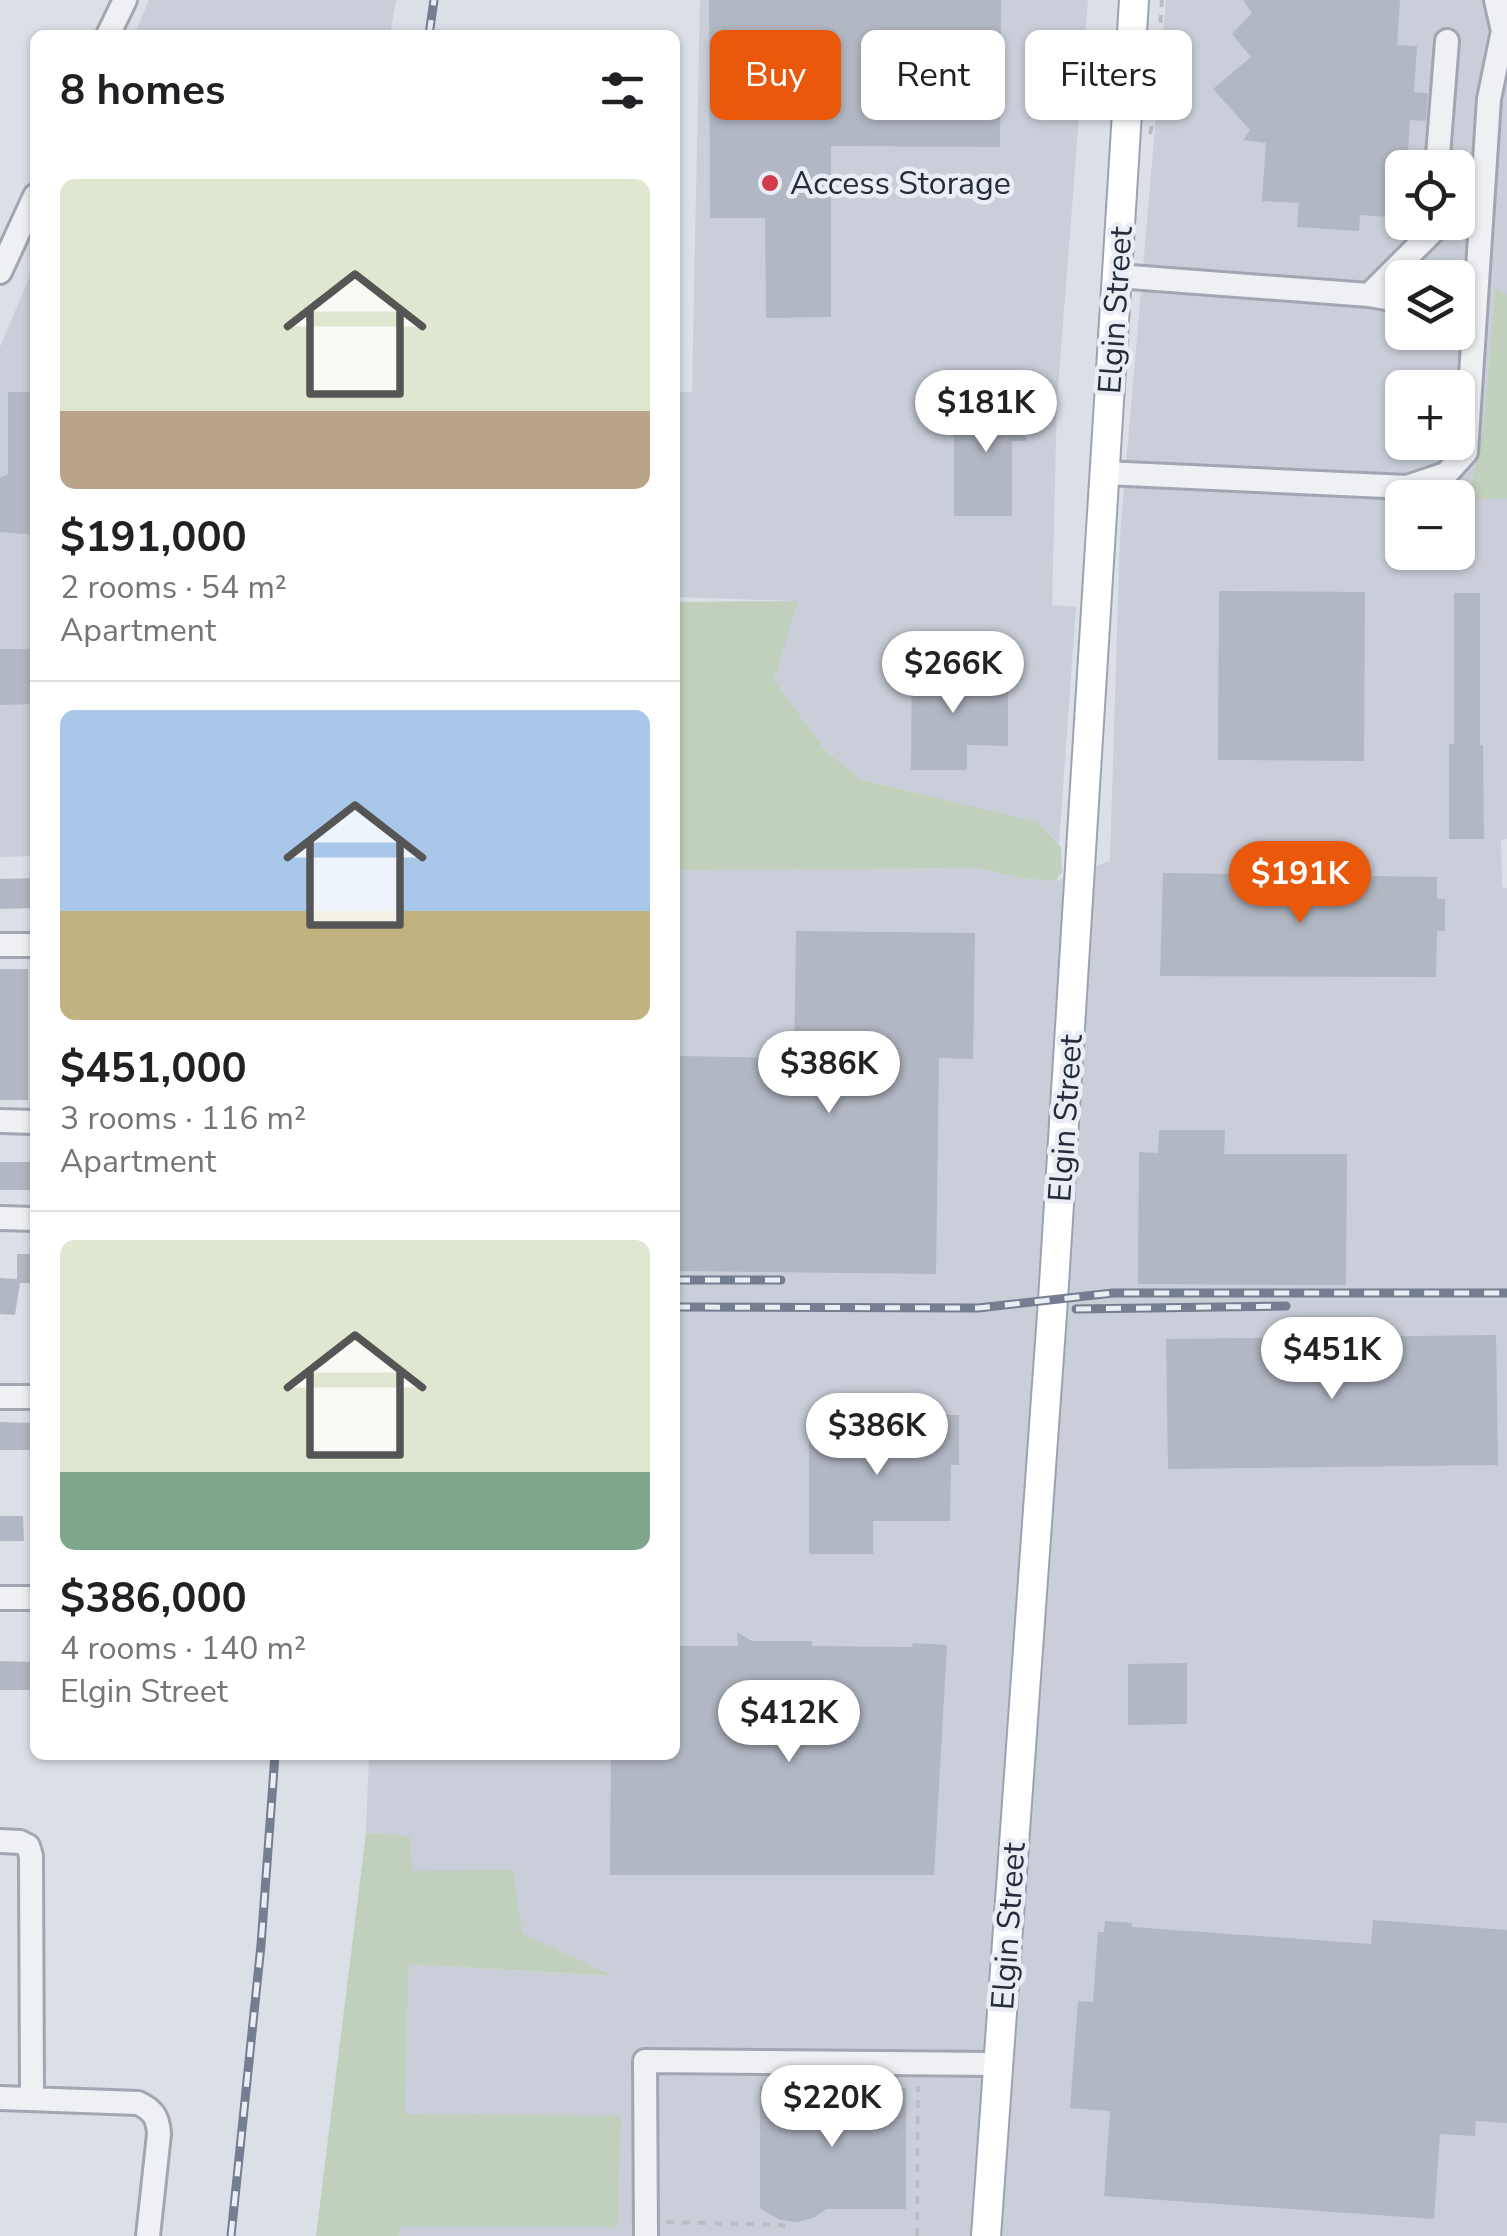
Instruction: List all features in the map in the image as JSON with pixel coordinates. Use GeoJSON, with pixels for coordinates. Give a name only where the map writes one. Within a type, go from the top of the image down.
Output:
{"type":"FeatureCollection","features":[{"type":"Feature","properties":{"kind":"main road","name":"Elgin Street"},"geometry":{"type":"LineString","coordinates":[[986,2236],[1053,1300],[1134,0]]}},
{"type":"Feature","properties":{"kind":"street"},"geometry":{"type":"LineString","coordinates":[[110,30],[125,0]]}},
{"type":"Feature","properties":{"kind":"street"},"geometry":{"type":"LineString","coordinates":[[1471,260],[1488,99],[1505,30],[1496,0]]}},
{"type":"Feature","properties":{"kind":"street"},"geometry":{"type":"LineString","coordinates":[[1438,150],[1447,41]]}},
{"type":"Feature","properties":{"kind":"street"},"geometry":{"type":"LineString","coordinates":[[0,272],[30,207]]}},
{"type":"Feature","properties":{"kind":"street"},"geometry":{"type":"LineString","coordinates":[[1369,294],[1424,240]]}},
{"type":"Feature","properties":{"kind":"street"},"geometry":{"type":"LineString","coordinates":[[1117,276],[1385,297]]}},
{"type":"Feature","properties":{"kind":"street"},"geometry":{"type":"LineString","coordinates":[[1105,473],[1407,487],[1446,474],[1466,452],[1466,350]]}},
{"type":"Feature","properties":{"kind":"street"},"geometry":{"type":"LineString","coordinates":[[0,945],[30,946]]}},
{"type":"Feature","properties":{"kind":"street"},"geometry":{"type":"LineString","coordinates":[[0,1121],[30,1122]]}},
{"type":"Feature","properties":{"kind":"street"},"geometry":{"type":"LineString","coordinates":[[0,1218],[30,1219]]}},
{"type":"Feature","properties":{"kind":"street"},"geometry":{"type":"LineString","coordinates":[[0,1397],[30,1397]]}},
{"type":"Feature","properties":{"kind":"street"},"geometry":{"type":"LineString","coordinates":[[0,1598],[30,1598]]}},
{"type":"Feature","properties":{"kind":"street"},"geometry":{"type":"LineString","coordinates":[[0,1841],[20,1842],[28,1846],[31,1856],[32,2098]]}},
{"type":"Feature","properties":{"kind":"street"},"geometry":{"type":"LineString","coordinates":[[646,2229],[645,2062],[998,2064]]}},
{"type":"Feature","properties":{"kind":"street"},"geometry":{"type":"LineString","coordinates":[[0,2098],[138,2102],[152,2109],[159,2121],[159,2134],[148,2236]]}},
{"type":"Feature","properties":{"kind":"path"},"geometry":{"type":"LineString","coordinates":[[917,2236],[918,2086]]}},
{"type":"Feature","properties":{"kind":"path"},"geometry":{"type":"LineString","coordinates":[[646,2229],[783,2225],[782,2236]]}},
{"type":"Feature","properties":{"kind":"shaded area"},"geometry":{"type":"Polygon","coordinates":[[[149,0],[396,0],[391,30],[136,30],[149,0]]]}},
{"type":"Feature","properties":{"kind":"shaded area"},"geometry":{"type":"Polygon","coordinates":[[[700,0],[1088,0],[1086,30],[1025,30],[1025,120],[1079,120],[1057,400],[1052,605],[1076,607],[1059,844],[1038,822],[862,780],[827,752],[774,680],[797,601],[680,597],[680,392],[692,392],[700,0]]]}},
{"type":"Feature","properties":{"kind":"shaded area"},"geometry":{"type":"Polygon","coordinates":[[[1166,0],[1507,0],[1507,839],[1501,840],[1502,887],[1507,888],[1507,2236],[399,2236],[399,2227],[621,2117],[405,2114],[409,1964],[608,1976],[411,1871],[410,1836],[366,1833],[369,1760],[680,1760],[680,870],[978,868],[1056,881],[1110,861],[1120,535],[1156,120],[1192,120],[1192,30],[1163,30],[1166,0]]]}},
{"type":"Feature","properties":{"kind":"shaded area"},"geometry":{"type":"Polygon","coordinates":[[[30,276],[30,856],[0,857],[0,347],[30,276]]]}},
{"type":"Feature","properties":{"kind":"green space"},"geometry":{"type":"Polygon","coordinates":[[[1495,288],[1507,295],[1507,499],[1475,499],[1472,480],[1484,428],[1495,288]]]}},
{"type":"Feature","properties":{"kind":"green space"},"geometry":{"type":"Polygon","coordinates":[[[798,601],[774,680],[827,752],[862,780],[1038,822],[1061,847],[1062,872],[1056,881],[978,868],[680,870],[680,602],[798,601]]]}},
{"type":"Feature","properties":{"kind":"green space"},"geometry":{"type":"Polygon","coordinates":[[[366,1833],[410,1836],[412,1871],[513,1870],[522,1933],[612,1976],[409,1964],[405,2114],[621,2116],[617,2227],[400,2227],[399,2236],[316,2236],[366,1833]]]}},
{"type":"Feature","properties":{"kind":"building"},"geometry":{"type":"Polygon","coordinates":[[[709,0],[1001,0],[1001,30],[861,30],[861,120],[1000,120],[1000,147],[831,146],[831,317],[766,318],[765,218],[710,218],[709,0]]]}},
{"type":"Feature","properties":{"kind":"building"},"geometry":{"type":"Polygon","coordinates":[[[1243,0],[1400,0],[1397,45],[1417,46],[1414,92],[1428,93],[1426,121],[1410,120],[1408,150],[1385,150],[1385,217],[1360,215],[1359,231],[1297,227],[1299,203],[1262,201],[1266,143],[1243,140],[1250,130],[1213,89],[1251,57],[1232,34],[1252,13],[1243,0]]]}},
{"type":"Feature","properties":{"kind":"building"},"geometry":{"type":"Polygon","coordinates":[[[8,392],[30,392],[30,535],[0,532],[0,478],[8,474],[8,392]]]}},
{"type":"Feature","properties":{"kind":"building"},"geometry":{"type":"Polygon","coordinates":[[[954,400],[1026,400],[1026,441],[1012,441],[1012,516],[954,516],[954,400]]]}},
{"type":"Feature","properties":{"kind":"building"},"geometry":{"type":"Polygon","coordinates":[[[1219,591],[1365,592],[1364,761],[1218,760],[1219,591]]]}},
{"type":"Feature","properties":{"kind":"building"},"geometry":{"type":"Polygon","coordinates":[[[1454,593],[1480,593],[1484,839],[1449,839],[1449,744],[1454,744],[1454,593]]]}},
{"type":"Feature","properties":{"kind":"building"},"geometry":{"type":"Polygon","coordinates":[[[0,649],[30,649],[30,704],[0,705],[0,649]]]}},
{"type":"Feature","properties":{"kind":"building"},"geometry":{"type":"Polygon","coordinates":[[[912,661],[969,661],[969,687],[1008,688],[1008,746],[967,745],[967,770],[911,770],[912,661]]]}},
{"type":"Feature","properties":{"kind":"building"},"geometry":{"type":"Polygon","coordinates":[[[1163,873],[1437,877],[1437,899],[1445,899],[1445,931],[1437,931],[1436,977],[1160,976],[1163,873]]]}},
{"type":"Feature","properties":{"kind":"building"},"geometry":{"type":"Polygon","coordinates":[[[30,878],[30,908],[0,909],[0,879],[30,878]]]}},
{"type":"Feature","properties":{"kind":"building"},"geometry":{"type":"Polygon","coordinates":[[[796,931],[975,933],[973,1059],[939,1058],[936,1274],[680,1271],[680,1056],[794,1058],[796,931]]]}},
{"type":"Feature","properties":{"kind":"building"},"geometry":{"type":"Polygon","coordinates":[[[0,969],[28,969],[28,1100],[0,1100],[0,969]]]}},
{"type":"Feature","properties":{"kind":"building"},"geometry":{"type":"Polygon","coordinates":[[[1159,1130],[1225,1130],[1224,1154],[1347,1154],[1346,1285],[1138,1284],[1139,1152],[1158,1153],[1159,1130]]]}},
{"type":"Feature","properties":{"kind":"building"},"geometry":{"type":"Polygon","coordinates":[[[0,1162],[30,1162],[30,1190],[0,1190],[0,1162]]]}},
{"type":"Feature","properties":{"kind":"building"},"geometry":{"type":"Polygon","coordinates":[[[17,1254],[30,1254],[30,1283],[20,1283],[15,1315],[0,1314],[0,1278],[17,1279],[17,1254]]]}},
{"type":"Feature","properties":{"kind":"building"},"geometry":{"type":"Polygon","coordinates":[[[1496,1335],[1498,1465],[1168,1469],[1166,1339],[1496,1335]]]}},
{"type":"Feature","properties":{"kind":"building"},"geometry":{"type":"Polygon","coordinates":[[[931,1415],[959,1415],[959,1465],[951,1465],[950,1521],[873,1521],[873,1554],[809,1554],[809,1419],[931,1420],[931,1415]]]}},
{"type":"Feature","properties":{"kind":"building"},"geometry":{"type":"Polygon","coordinates":[[[0,1422],[30,1423],[30,1450],[0,1450],[0,1422]]]}},
{"type":"Feature","properties":{"kind":"building"},"geometry":{"type":"Polygon","coordinates":[[[0,1516],[23,1516],[24,1541],[0,1541],[0,1516]]]}},
{"type":"Feature","properties":{"kind":"building"},"geometry":{"type":"Polygon","coordinates":[[[737,1632],[752,1641],[812,1641],[812,1646],[947,1645],[934,1875],[610,1875],[611,1760],[680,1760],[680,1646],[738,1646],[737,1632]]]}},
{"type":"Feature","properties":{"kind":"building"},"geometry":{"type":"Polygon","coordinates":[[[0,1661],[30,1662],[30,1690],[0,1690],[0,1661]]]}},
{"type":"Feature","properties":{"kind":"building"},"geometry":{"type":"Polygon","coordinates":[[[1187,1663],[1187,1724],[1128,1725],[1128,1664],[1187,1663]]]}},
{"type":"Feature","properties":{"kind":"building"},"geometry":{"type":"Polygon","coordinates":[[[1373,1920],[1507,1930],[1507,2123],[1476,2121],[1475,2136],[1440,2134],[1434,2219],[1104,2196],[1110,2111],[1070,2108],[1078,2001],[1093,2002],[1098,1932],[1104,1932],[1105,1921],[1132,1923],[1132,1927],[1371,1944],[1373,1920]]]}},
{"type":"Feature","properties":{"kind":"building"},"geometry":{"type":"Polygon","coordinates":[[[760,2086],[906,2088],[906,2209],[827,2209],[797,2222],[781,2220],[760,2208],[760,2086]]]}},
{"type":"Feature","properties":{"kind":"railway"},"geometry":{"type":"LineString","coordinates":[[430,30],[434,0]]}},
{"type":"Feature","properties":{"kind":"railway"},"geometry":{"type":"LineString","coordinates":[[680,1280],[781,1280]]}},
{"type":"Feature","properties":{"kind":"railway"},"geometry":{"type":"LineString","coordinates":[[680,1307],[978,1308],[1113,1293],[1507,1293]]}},
{"type":"Feature","properties":{"kind":"railway"},"geometry":{"type":"LineString","coordinates":[[1076,1309],[1286,1306]]}},
{"type":"Feature","properties":{"kind":"railway"},"geometry":{"type":"LineString","coordinates":[[231,2236],[261,1945],[275,1760]]}},
{"type":"Feature","properties":{"kind":"place","name":"Access Storage"},"geometry":{"type":"Point","coordinates":[770,183]}}]}
